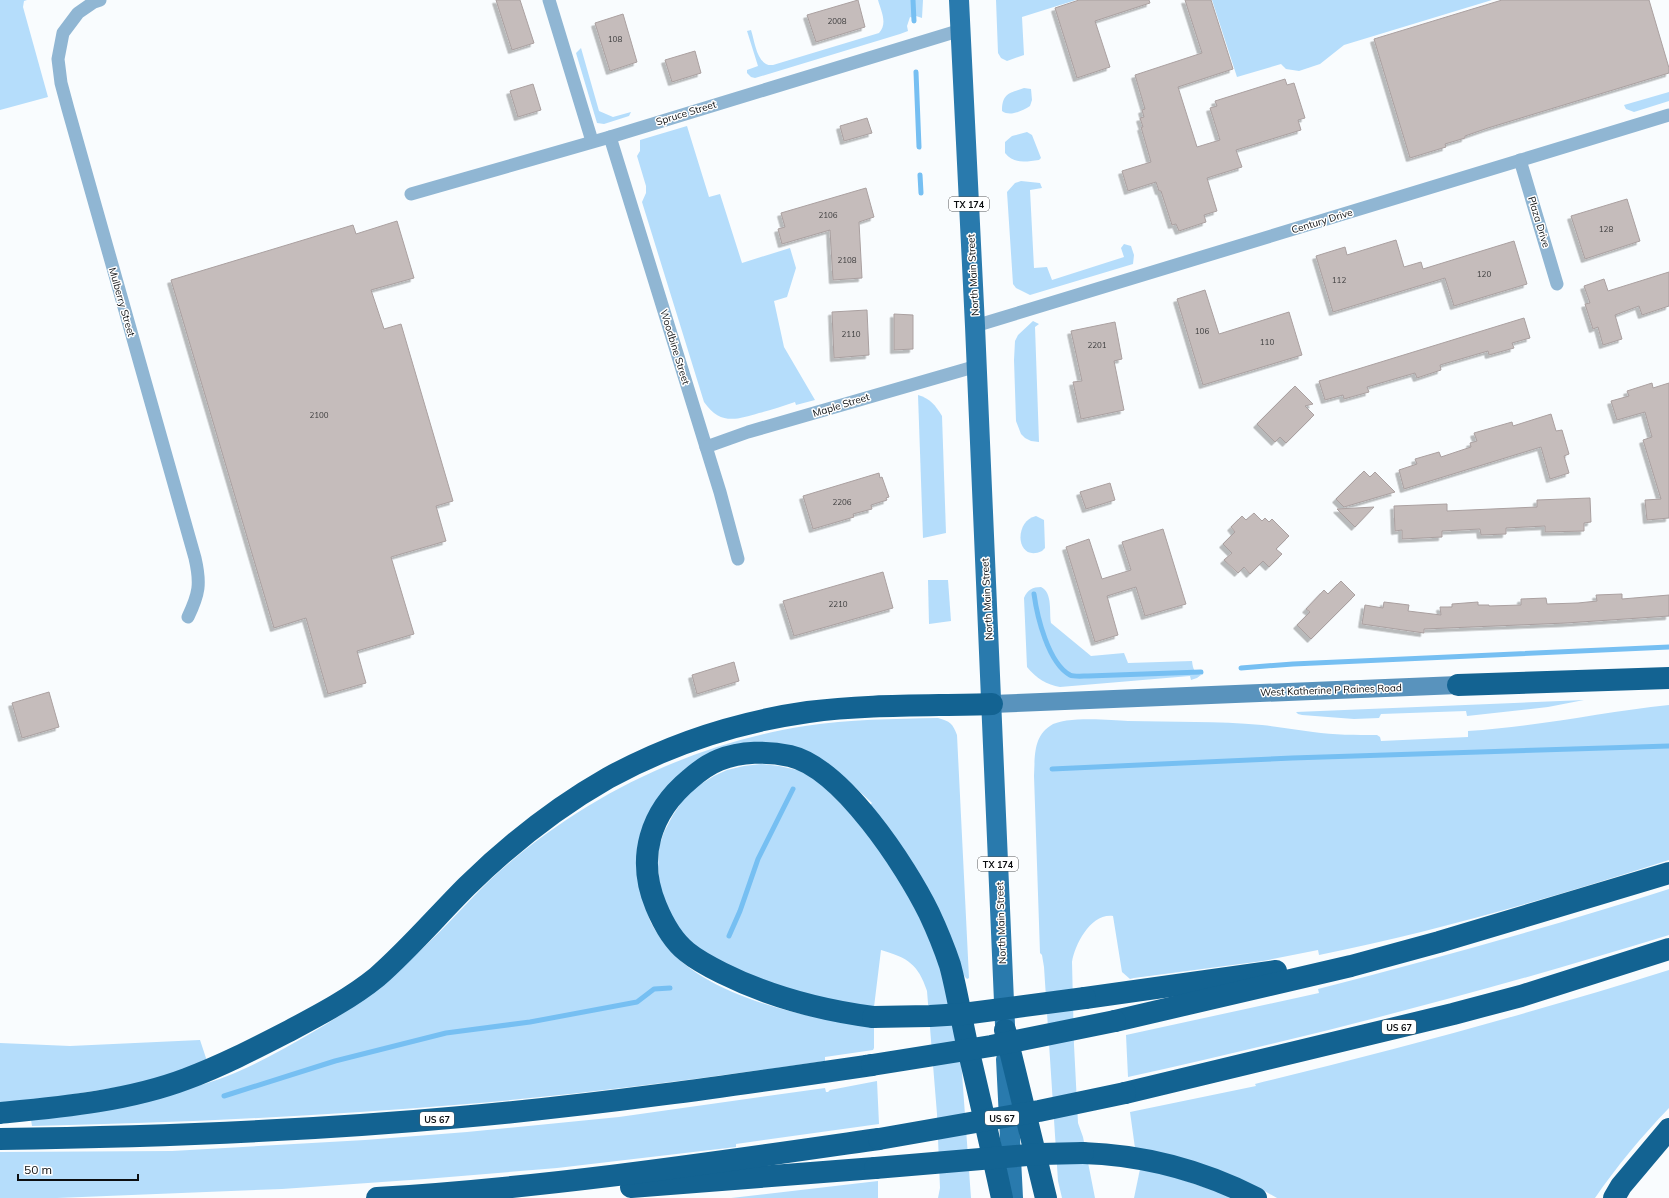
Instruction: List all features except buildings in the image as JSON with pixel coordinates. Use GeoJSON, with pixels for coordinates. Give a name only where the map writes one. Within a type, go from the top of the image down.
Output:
{"type":"FeatureCollection","features":[{"type":"Feature","properties":{"kind":"highway"},"geometry":{"type":"LineString","coordinates":[[1458,685],[1669,678]]}},
{"type":"Feature","properties":{"kind":"highway"},"geometry":{"type":"LineString","coordinates":[[0,1113],[46,1108],[144,1092],[184,1080],[227,1062],[304,1023],[342,1001],[375,978],[499,856],[534,829],[609,778],[686,742],[725,729],[808,712],[846,708],[992,704]]}},
{"type":"Feature","properties":{"kind":"highway"},"geometry":{"type":"LineString","coordinates":[[1002,1198],[949,963],[928,910],[912,883],[873,826],[827,776],[812,765],[791,756],[768,753],[744,753],[718,760],[696,774],[676,790],[662,808],[654,827],[648,848],[647,870],[650,891],[670,934],[686,951],[703,963],[762,992],[798,1003],[836,1012],[873,1016],[930,1016],[963,1014],[1278,970],[1439,942]]}},
{"type":"Feature","properties":{"kind":"highway","name":"US 67"},"geometry":{"type":"LineString","coordinates":[[0,1139],[262,1132],[446,1119],[654,1096],[872,1065],[991,1046],[1115,1021],[1350,966],[1439,942],[1669,873]]}},
{"type":"Feature","properties":{"kind":"highway","name":"US 67"},"geometry":{"type":"LineString","coordinates":[[376,1198],[516,1187],[695,1166],[878,1139],[1024,1114],[1125,1093],[1460,1012],[1521,996],[1669,949]]}},
{"type":"Feature","properties":{"kind":"highway"},"geometry":{"type":"LineString","coordinates":[[1005,1030],[1046,1198]]}},
{"type":"Feature","properties":{"kind":"highway"},"geometry":{"type":"LineString","coordinates":[[1614,1198],[1621,1186],[1669,1129]]}},
{"type":"Feature","properties":{"kind":"highway"},"geometry":{"type":"LineString","coordinates":[[516,1187],[592,1189],[652,1186],[1040,1154],[1083,1153],[1129,1156],[1158,1162],[1197,1174],[1256,1198]]}},
{"type":"Feature","properties":{"kind":"main road","name":"North Main Street"},"geometry":{"type":"LineString","coordinates":[[959,0],[975,326],[1013,1198]]}},
{"type":"Feature","properties":{"kind":"street","name":"Mulberry Street"},"geometry":{"type":"LineString","coordinates":[[100,0],[94,2],[78,13],[63,33],[58,59],[68,109],[195,558],[199,577],[199,589],[188,617]]}},
{"type":"Feature","properties":{"kind":"street"},"geometry":{"type":"LineString","coordinates":[[549,0],[592,141]]}},
{"type":"Feature","properties":{"kind":"street","name":"Spruce Street"},"geometry":{"type":"LineString","coordinates":[[411,194],[610,136],[961,30]]}},
{"type":"Feature","properties":{"kind":"street","name":"Century Drive"},"geometry":{"type":"LineString","coordinates":[[975,326],[1669,115]]}},
{"type":"Feature","properties":{"kind":"street","name":"Woodbine Street"},"geometry":{"type":"LineString","coordinates":[[610,136],[706,447],[738,559]]}},
{"type":"Feature","properties":{"kind":"street","name":"Plaza Drive"},"geometry":{"type":"LineString","coordinates":[[1520,160],[1557,284]]}},
{"type":"Feature","properties":{"kind":"street","name":"Maple Street"},"geometry":{"type":"LineString","coordinates":[[706,447],[755,430],[976,366]]}},
{"type":"Feature","properties":{"kind":"street","name":"West Katherine P Raines Road"},"geometry":{"type":"LineString","coordinates":[[992,704],[1458,685],[1669,668]]}},
{"type":"Feature","properties":{"kind":"street"},"geometry":{"type":"LineString","coordinates":[[1621,1198],[1644,1168],[1669,1142]]}},
{"type":"Feature","properties":{"kind":"shaded area"},"geometry":{"type":"Polygon","coordinates":[[[0,0],[27,0],[24,1],[23,7],[48,97],[0,110],[0,0]]]}},
{"type":"Feature","properties":{"kind":"shaded area"},"geometry":{"type":"Polygon","coordinates":[[[878,0],[923,0],[922,18],[916,16],[914,18],[910,17],[907,26],[908,31],[900,34],[755,78],[751,77],[747,73],[747,70],[758,66],[747,31],[751,30],[758,53],[763,62],[768,65],[773,65],[879,33],[882,29],[883,21],[878,0]]]}},
{"type":"Feature","properties":{"kind":"shaded area"},"geometry":{"type":"Polygon","coordinates":[[[996,0],[1076,0],[1022,17],[1024,55],[1007,61],[1001,58],[998,53],[996,0]]]}},
{"type":"Feature","properties":{"kind":"shaded area"},"geometry":{"type":"Polygon","coordinates":[[[1212,0],[1492,0],[1344,45],[1320,64],[1299,71],[1286,69],[1281,64],[1237,77],[1212,0]]]}},
{"type":"Feature","properties":{"kind":"shaded area"},"geometry":{"type":"Polygon","coordinates":[[[581,48],[599,111],[613,117],[631,112],[629,116],[604,124],[597,123],[576,53],[581,48]]]}},
{"type":"Feature","properties":{"kind":"shaded area"},"geometry":{"type":"Polygon","coordinates":[[[1024,88],[1031,89],[1032,100],[1030,106],[1012,113],[1005,113],[1002,111],[1002,105],[1005,97],[1024,88]]]}},
{"type":"Feature","properties":{"kind":"shaded area"},"geometry":{"type":"Polygon","coordinates":[[[1669,92],[1669,101],[1634,112],[1626,109],[1624,105],[1669,92]]]}},
{"type":"Feature","properties":{"kind":"shaded area"},"geometry":{"type":"Polygon","coordinates":[[[687,126],[709,197],[720,194],[742,263],[790,248],[796,268],[787,297],[774,301],[784,347],[815,400],[796,405],[795,402],[736,419],[729,419],[716,414],[704,402],[642,202],[646,193],[646,186],[637,156],[640,151],[640,140],[687,126]]]}},
{"type":"Feature","properties":{"kind":"shaded area"},"geometry":{"type":"Polygon","coordinates":[[[1027,132],[1032,135],[1041,158],[1039,160],[1024,162],[1016,161],[1008,157],[1005,153],[1005,142],[1012,136],[1027,132]]]}},
{"type":"Feature","properties":{"kind":"shaded area"},"geometry":{"type":"Polygon","coordinates":[[[1021,181],[1040,183],[1042,188],[1030,190],[1034,268],[1047,267],[1052,280],[1124,257],[1121,248],[1124,244],[1131,246],[1134,255],[1133,264],[1030,295],[1016,288],[1013,284],[1007,192],[1015,183],[1021,181]]]}},
{"type":"Feature","properties":{"kind":"shaded area"},"geometry":{"type":"Polygon","coordinates":[[[1033,321],[1039,324],[1035,327],[1039,442],[1031,441],[1025,438],[1021,434],[1016,421],[1014,360],[1015,341],[1018,335],[1033,321]]]}},
{"type":"Feature","properties":{"kind":"shaded area"},"geometry":{"type":"Polygon","coordinates":[[[918,395],[926,398],[932,403],[942,416],[946,533],[923,538],[918,395]]]}},
{"type":"Feature","properties":{"kind":"shaded area"},"geometry":{"type":"Polygon","coordinates":[[[1036,516],[1044,520],[1045,548],[1042,551],[1033,553],[1027,551],[1023,547],[1021,532],[1029,519],[1036,516]]]}},
{"type":"Feature","properties":{"kind":"shaded area"},"geometry":{"type":"Polygon","coordinates":[[[928,580],[948,580],[951,621],[929,624],[928,580]]]}},
{"type":"Feature","properties":{"kind":"shaded area"},"geometry":{"type":"Polygon","coordinates":[[[1041,587],[1045,590],[1049,598],[1051,623],[1091,656],[1124,653],[1128,663],[1192,661],[1194,670],[1201,675],[1191,680],[1190,676],[1060,687],[1051,685],[1034,674],[1027,667],[1024,598],[1031,590],[1041,587]]]}},
{"type":"Feature","properties":{"kind":"shaded area"},"geometry":{"type":"Polygon","coordinates":[[[1584,700],[1548,707],[1467,716],[1466,711],[1381,714],[1379,718],[1354,719],[1302,715],[1296,712],[1584,700]]]}},
{"type":"Feature","properties":{"kind":"shaded area"},"geometry":{"type":"Polygon","coordinates":[[[1669,705],[1669,860],[1496,912],[1363,946],[1319,955],[1318,950],[1263,961],[1130,979],[1122,972],[1113,916],[1105,916],[1091,924],[1080,939],[1072,962],[1078,1123],[1083,1137],[1095,1198],[1062,1198],[1058,1181],[1044,967],[1042,955],[1040,953],[1034,776],[1036,748],[1040,736],[1050,726],[1066,721],[1088,719],[1228,723],[1262,725],[1329,734],[1377,735],[1380,737],[1381,741],[1468,737],[1468,731],[1544,723],[1669,705]]]}},
{"type":"Feature","properties":{"kind":"shaded area"},"geometry":{"type":"Polygon","coordinates":[[[938,718],[945,720],[950,724],[954,728],[957,735],[969,978],[967,979],[869,806],[872,803],[843,776],[765,746],[656,806],[651,891],[648,915],[659,936],[676,957],[699,975],[726,989],[756,1001],[818,1018],[874,1027],[873,1050],[825,1057],[825,1061],[646,1085],[512,1100],[413,1108],[195,1121],[32,1126],[31,1120],[197,1086],[242,1070],[299,1040],[357,1004],[384,983],[432,940],[491,879],[525,850],[560,824],[598,800],[637,779],[678,761],[719,746],[762,734],[838,722],[938,718]]]}},
{"type":"Feature","properties":{"kind":"shaded area"},"geometry":{"type":"Polygon","coordinates":[[[761,764],[797,770],[816,779],[875,838],[934,938],[959,1032],[971,1198],[938,1198],[940,1188],[937,1114],[927,991],[920,974],[911,963],[905,959],[881,950],[874,1007],[844,1004],[750,979],[689,945],[661,899],[658,867],[659,847],[664,832],[683,800],[696,787],[727,770],[761,764]]]}},
{"type":"Feature","properties":{"kind":"shaded area"},"geometry":{"type":"Polygon","coordinates":[[[1669,889],[1669,935],[1535,975],[1400,1012],[1264,1046],[1128,1077],[1126,1035],[1319,993],[1318,989],[1494,942],[1669,889]]]}},
{"type":"Feature","properties":{"kind":"shaded area"},"geometry":{"type":"Polygon","coordinates":[[[1669,970],[1669,1108],[1630,1152],[1595,1198],[1277,1198],[1259,1188],[1135,1148],[1130,1112],[1256,1086],[1255,1084],[1359,1058],[1514,1016],[1669,970]]]}},
{"type":"Feature","properties":{"kind":"shaded area"},"geometry":{"type":"Polygon","coordinates":[[[200,1040],[208,1064],[156,1081],[0,1106],[0,1043],[70,1046],[200,1040]]]}},
{"type":"Feature","properties":{"kind":"shaded area"},"geometry":{"type":"Polygon","coordinates":[[[877,1081],[879,1124],[736,1144],[736,1147],[557,1168],[282,1189],[57,1198],[0,1198],[0,1152],[172,1151],[365,1140],[467,1132],[619,1117],[825,1088],[826,1092],[828,1092],[830,1090],[877,1081]]]}},
{"type":"Feature","properties":{"kind":"shaded area"},"geometry":{"type":"Polygon","coordinates":[[[1140,1169],[1162,1173],[1236,1198],[1134,1198],[1140,1169]]]}},
{"type":"Feature","properties":{"kind":"shaded area"},"geometry":{"type":"Polygon","coordinates":[[[878,1181],[878,1198],[731,1198],[878,1181]]]}},
{"type":"Feature","properties":{"kind":"waterway"},"geometry":{"type":"LineString","coordinates":[[913,0],[914,21]]}},
{"type":"Feature","properties":{"kind":"waterway"},"geometry":{"type":"LineString","coordinates":[[916,72],[919,147]]}},
{"type":"Feature","properties":{"kind":"waterway"},"geometry":{"type":"LineString","coordinates":[[920,175],[921,193]]}},
{"type":"Feature","properties":{"kind":"waterway"},"geometry":{"type":"LineString","coordinates":[[1034,594],[1041,626],[1050,650],[1062,669],[1070,675],[1081,676],[1201,672]]}},
{"type":"Feature","properties":{"kind":"waterway"},"geometry":{"type":"LineString","coordinates":[[1241,668],[1293,664],[1669,647]]}},
{"type":"Feature","properties":{"kind":"waterway"},"geometry":{"type":"LineString","coordinates":[[1052,769],[1292,758],[1669,746]]}},
{"type":"Feature","properties":{"kind":"waterway"},"geometry":{"type":"LineString","coordinates":[[729,936],[740,911],[758,859],[793,789]]}},
{"type":"Feature","properties":{"kind":"waterway"},"geometry":{"type":"LineString","coordinates":[[224,1096],[335,1061],[446,1033],[530,1022],[637,1002],[654,989],[670,988]]}}]}
